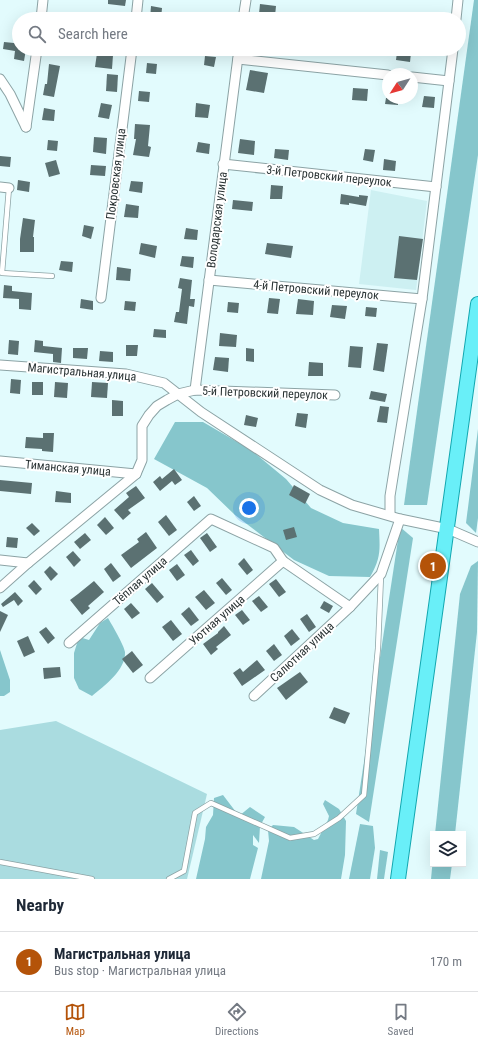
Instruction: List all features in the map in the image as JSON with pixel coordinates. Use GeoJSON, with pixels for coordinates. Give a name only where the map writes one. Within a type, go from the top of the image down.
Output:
{"type":"FeatureCollection","features":[{"type":"Feature","properties":{"kind":"main road"},"geometry":{"type":"LineString","coordinates":[[398,879],[448,529],[478,304]]}},
{"type":"Feature","properties":{"kind":"street"},"geometry":{"type":"LineString","coordinates":[[42,12],[43,0]]}},
{"type":"Feature","properties":{"kind":"street"},"geometry":{"type":"LineString","coordinates":[[137,12],[138,0]]}},
{"type":"Feature","properties":{"kind":"street"},"geometry":{"type":"LineString","coordinates":[[244,12],[246,0]]}},
{"type":"Feature","properties":{"kind":"street"},"geometry":{"type":"LineString","coordinates":[[457,12],[458,0]]}},
{"type":"Feature","properties":{"kind":"street"},"geometry":{"type":"LineString","coordinates":[[0,79],[10,94],[26,127],[36,56]]}},
{"type":"Feature","properties":{"kind":"street","name":"Покровская улица"},"geometry":{"type":"LineString","coordinates":[[101,298],[131,56]]}},
{"type":"Feature","properties":{"kind":"street","name":"Володарская улица"},"geometry":{"type":"LineString","coordinates":[[196,390],[223,164],[238,56]]}},
{"type":"Feature","properties":{"kind":"street"},"geometry":{"type":"LineString","coordinates":[[390,515],[390,496],[422,299],[452,56]]}},
{"type":"Feature","properties":{"kind":"street"},"geometry":{"type":"LineString","coordinates":[[238,59],[382,74]]}},
{"type":"Feature","properties":{"kind":"street"},"geometry":{"type":"LineString","coordinates":[[418,78],[449,81]]}},
{"type":"Feature","properties":{"kind":"street","name":"3-й Петровский переулок"},"geometry":{"type":"LineString","coordinates":[[223,164],[436,187]]}},
{"type":"Feature","properties":{"kind":"street","name":"4-й Петровский переулок"},"geometry":{"type":"LineString","coordinates":[[209,280],[422,299]]}},
{"type":"Feature","properties":{"kind":"street","name":"Магистральная улица"},"geometry":{"type":"LineString","coordinates":[[0,365],[126,374],[164,383],[201,412],[320,490],[352,505],[400,519],[448,529],[478,542]]}},
{"type":"Feature","properties":{"kind":"street","name":"5-й Петровский переулок"},"geometry":{"type":"LineString","coordinates":[[136,474],[142,460],[142,426],[157,406],[178,394],[196,390],[334,395]]}},
{"type":"Feature","properties":{"kind":"street","name":"Тиманская улица"},"geometry":{"type":"LineString","coordinates":[[0,462],[136,474]]}},
{"type":"Feature","properties":{"kind":"street"},"geometry":{"type":"LineString","coordinates":[[0,588],[136,474]]}},
{"type":"Feature","properties":{"kind":"street","name":"Тёплая улица"},"geometry":{"type":"LineString","coordinates":[[69,643],[211,519],[274,548],[283,562]]}},
{"type":"Feature","properties":{"kind":"street"},"geometry":{"type":"LineString","coordinates":[[381,574],[400,519]]}},
{"type":"Feature","properties":{"kind":"street"},"geometry":{"type":"LineString","coordinates":[[0,560],[28,563]]}},
{"type":"Feature","properties":{"kind":"street"},"geometry":{"type":"LineString","coordinates":[[283,562],[350,607]]}},
{"type":"Feature","properties":{"kind":"street","name":"Уютная улица"},"geometry":{"type":"LineString","coordinates":[[150,678],[283,562]]}},
{"type":"Feature","properties":{"kind":"street","name":"Салютная улица"},"geometry":{"type":"LineString","coordinates":[[254,696],[350,607],[381,574]]}},
{"type":"Feature","properties":{"kind":"lane"},"geometry":{"type":"LineString","coordinates":[[5,188],[2,273],[52,276]]}},
{"type":"Feature","properties":{"kind":"lane"},"geometry":{"type":"LineString","coordinates":[[169,879],[184,871],[195,813],[211,803],[290,838],[314,834],[339,818],[364,795],[378,648],[381,574]]}},
{"type":"Feature","properties":{"kind":"lane"},"geometry":{"type":"LineString","coordinates":[[0,862],[92,879]]}},
{"type":"Feature","properties":{"kind":"shaded area"},"geometry":{"type":"Polygon","coordinates":[[[474,0],[478,0],[478,155],[427,505],[404,505],[474,0]]]}},
{"type":"Feature","properties":{"kind":"shaded area"},"geometry":{"type":"Polygon","coordinates":[[[371,190],[427,201],[416,290],[359,284],[371,190]]]}},
{"type":"Feature","properties":{"kind":"shaded area"},"geometry":{"type":"Polygon","coordinates":[[[175,422],[203,422],[251,450],[286,479],[311,508],[343,523],[379,529],[379,554],[370,577],[329,576],[294,560],[235,515],[207,488],[154,459],[175,422]]]}},
{"type":"Feature","properties":{"kind":"shaded area"},"geometry":{"type":"Polygon","coordinates":[[[478,429],[478,518],[476,533],[466,523],[478,429]]]}},
{"type":"Feature","properties":{"kind":"shaded area"},"geometry":{"type":"Polygon","coordinates":[[[400,527],[413,538],[369,822],[356,814],[400,527]]]}},
{"type":"Feature","properties":{"kind":"shaded area"},"geometry":{"type":"Polygon","coordinates":[[[478,561],[477,632],[455,831],[435,831],[460,594],[471,566],[478,561]]]}},
{"type":"Feature","properties":{"kind":"shaded area"},"geometry":{"type":"Polygon","coordinates":[[[108,618],[124,649],[124,659],[122,665],[113,677],[92,696],[79,689],[74,678],[74,653],[79,637],[89,640],[100,623],[108,618]]]}},
{"type":"Feature","properties":{"kind":"shaded area"},"geometry":{"type":"Polygon","coordinates":[[[0,650],[10,680],[10,692],[4,696],[0,696],[0,650]]]}},
{"type":"Feature","properties":{"kind":"shaded area"},"geometry":{"type":"Polygon","coordinates":[[[56,721],[207,794],[187,879],[0,879],[0,730],[56,721]]]}},
{"type":"Feature","properties":{"kind":"shaded area"},"geometry":{"type":"Polygon","coordinates":[[[223,795],[239,816],[250,807],[265,817],[260,826],[259,843],[253,835],[253,845],[258,848],[250,879],[196,879],[205,839],[206,827],[213,815],[214,798],[223,795]]]}},
{"type":"Feature","properties":{"kind":"shaded area"},"geometry":{"type":"Polygon","coordinates":[[[325,800],[339,809],[346,821],[345,855],[341,879],[261,879],[269,841],[268,830],[273,825],[294,827],[314,840],[318,839],[329,816],[323,804],[325,800]]]}},
{"type":"Feature","properties":{"kind":"shaded area"},"geometry":{"type":"Polygon","coordinates":[[[360,824],[373,826],[375,848],[370,879],[349,879],[360,824]]]}},
{"type":"Feature","properties":{"kind":"shaded area"},"geometry":{"type":"Polygon","coordinates":[[[380,850],[388,852],[384,879],[377,879],[380,850]]]}},
{"type":"Feature","properties":{"kind":"shaded area"},"geometry":{"type":"Polygon","coordinates":[[[432,867],[452,867],[450,879],[431,879],[432,867]]]}},
{"type":"Feature","properties":{"kind":"building"},"geometry":{"type":"Polygon","coordinates":[[[108,0],[126,0],[125,6],[108,4],[108,0]]]}},
{"type":"Feature","properties":{"kind":"building"},"geometry":{"type":"Polygon","coordinates":[[[260,4],[276,6],[275,12],[259,12],[260,4]]]}},
{"type":"Feature","properties":{"kind":"building"},"geometry":{"type":"Polygon","coordinates":[[[151,6],[162,8],[162,12],[151,12],[151,6]]]}},
{"type":"Feature","properties":{"kind":"building"},"geometry":{"type":"Polygon","coordinates":[[[4,42],[12,43],[12,50],[3,49],[4,42]]]}},
{"type":"Feature","properties":{"kind":"building"},"geometry":{"type":"Polygon","coordinates":[[[14,56],[25,56],[24,61],[14,59],[14,56]]]}},
{"type":"Feature","properties":{"kind":"building"},"geometry":{"type":"Polygon","coordinates":[[[97,56],[113,56],[112,69],[95,67],[97,56]]]}},
{"type":"Feature","properties":{"kind":"building"},"geometry":{"type":"Polygon","coordinates":[[[205,56],[216,57],[214,67],[204,65],[205,56]]]}},
{"type":"Feature","properties":{"kind":"building"},"geometry":{"type":"Polygon","coordinates":[[[396,56],[411,56],[410,62],[396,60],[396,56]]]}},
{"type":"Feature","properties":{"kind":"building"},"geometry":{"type":"Polygon","coordinates":[[[147,63],[157,64],[156,74],[146,73],[147,63]]]}},
{"type":"Feature","properties":{"kind":"building"},"geometry":{"type":"Polygon","coordinates":[[[49,64],[60,66],[54,97],[43,95],[45,84],[47,84],[49,64]]]}},
{"type":"Feature","properties":{"kind":"building"},"geometry":{"type":"Polygon","coordinates":[[[250,70],[268,73],[264,93],[246,90],[250,70]]]}},
{"type":"Feature","properties":{"kind":"building"},"geometry":{"type":"Polygon","coordinates":[[[107,74],[118,75],[117,92],[106,91],[107,74]]]}},
{"type":"Feature","properties":{"kind":"building"},"geometry":{"type":"Polygon","coordinates":[[[353,88],[368,89],[367,101],[352,100],[353,88]]]}},
{"type":"Feature","properties":{"kind":"building"},"geometry":{"type":"Polygon","coordinates":[[[139,91],[150,92],[149,102],[138,101],[139,91]]]}},
{"type":"Feature","properties":{"kind":"building"},"geometry":{"type":"Polygon","coordinates":[[[424,96],[435,97],[434,108],[422,107],[424,96]]]}},
{"type":"Feature","properties":{"kind":"building"},"geometry":{"type":"Polygon","coordinates":[[[101,103],[112,105],[109,119],[98,117],[101,103]]]}},
{"type":"Feature","properties":{"kind":"building"},"geometry":{"type":"Polygon","coordinates":[[[196,103],[210,105],[208,118],[195,117],[196,103]]]}},
{"type":"Feature","properties":{"kind":"building"},"geometry":{"type":"Polygon","coordinates":[[[44,108],[55,110],[54,121],[42,120],[44,108]]]}},
{"type":"Feature","properties":{"kind":"building"},"geometry":{"type":"Polygon","coordinates":[[[135,124],[150,125],[148,146],[151,147],[149,157],[133,155],[136,139],[134,139],[135,124]]]}},
{"type":"Feature","properties":{"kind":"building"},"geometry":{"type":"Polygon","coordinates":[[[94,137],[107,138],[106,154],[93,152],[94,137]]]}},
{"type":"Feature","properties":{"kind":"building"},"geometry":{"type":"Polygon","coordinates":[[[240,139],[255,141],[254,155],[238,153],[240,139]]]}},
{"type":"Feature","properties":{"kind":"building"},"geometry":{"type":"Polygon","coordinates":[[[48,140],[58,141],[57,151],[47,150],[48,140]]]}},
{"type":"Feature","properties":{"kind":"building"},"geometry":{"type":"Polygon","coordinates":[[[198,142],[210,144],[209,154],[196,152],[198,142]]]}},
{"type":"Feature","properties":{"kind":"building"},"geometry":{"type":"Polygon","coordinates":[[[275,149],[289,150],[288,160],[274,158],[275,149]]]}},
{"type":"Feature","properties":{"kind":"building"},"geometry":{"type":"Polygon","coordinates":[[[365,149],[375,150],[373,162],[363,160],[365,149]]]}},
{"type":"Feature","properties":{"kind":"building"},"geometry":{"type":"Polygon","coordinates":[[[0,156],[11,157],[10,167],[0,166],[0,156]]]}},
{"type":"Feature","properties":{"kind":"building"},"geometry":{"type":"Polygon","coordinates":[[[384,159],[396,161],[395,171],[383,170],[384,159]]]}},
{"type":"Feature","properties":{"kind":"building"},"geometry":{"type":"Polygon","coordinates":[[[56,160],[60,174],[49,177],[45,163],[56,160]]]}},
{"type":"Feature","properties":{"kind":"building"},"geometry":{"type":"Polygon","coordinates":[[[91,165],[106,166],[105,176],[90,175],[91,165]]]}},
{"type":"Feature","properties":{"kind":"building"},"geometry":{"type":"Polygon","coordinates":[[[18,180],[30,182],[29,192],[17,190],[18,180]]]}},
{"type":"Feature","properties":{"kind":"building"},"geometry":{"type":"Polygon","coordinates":[[[131,181],[143,182],[142,193],[129,191],[131,181]]]}},
{"type":"Feature","properties":{"kind":"building"},"geometry":{"type":"Polygon","coordinates":[[[271,185],[283,186],[282,199],[270,199],[271,185]]]}},
{"type":"Feature","properties":{"kind":"building"},"geometry":{"type":"Polygon","coordinates":[[[341,194],[359,197],[359,195],[368,196],[366,206],[349,203],[349,205],[340,204],[341,194]]]}},
{"type":"Feature","properties":{"kind":"building"},"geometry":{"type":"Polygon","coordinates":[[[233,200],[253,202],[252,211],[232,209],[233,200]]]}},
{"type":"Feature","properties":{"kind":"building"},"geometry":{"type":"Polygon","coordinates":[[[126,204],[139,206],[138,218],[124,217],[126,204]]]}},
{"type":"Feature","properties":{"kind":"building"},"geometry":{"type":"Polygon","coordinates":[[[23,218],[35,220],[33,237],[34,252],[20,252],[23,218]]]}},
{"type":"Feature","properties":{"kind":"building"},"geometry":{"type":"Polygon","coordinates":[[[84,225],[94,227],[91,239],[82,236],[84,225]]]}},
{"type":"Feature","properties":{"kind":"building"},"geometry":{"type":"Polygon","coordinates":[[[186,228],[198,230],[197,240],[184,239],[186,228]]]}},
{"type":"Feature","properties":{"kind":"building"},"geometry":{"type":"Polygon","coordinates":[[[399,236],[423,239],[417,280],[394,278],[399,236]]]}},
{"type":"Feature","properties":{"kind":"building"},"geometry":{"type":"Polygon","coordinates":[[[141,243],[157,246],[155,258],[139,254],[141,243]]]}},
{"type":"Feature","properties":{"kind":"building"},"geometry":{"type":"Polygon","coordinates":[[[267,243],[293,246],[291,258],[265,254],[267,243]]]}},
{"type":"Feature","properties":{"kind":"building"},"geometry":{"type":"Polygon","coordinates":[[[182,256],[194,257],[193,268],[180,266],[182,256]]]}},
{"type":"Feature","properties":{"kind":"building"},"geometry":{"type":"Polygon","coordinates":[[[61,261],[73,262],[72,272],[59,270],[61,261]]]}},
{"type":"Feature","properties":{"kind":"building"},"geometry":{"type":"Polygon","coordinates":[[[117,267],[131,269],[130,281],[116,280],[117,267]]]}},
{"type":"Feature","properties":{"kind":"building"},"geometry":{"type":"Polygon","coordinates":[[[180,278],[192,280],[190,299],[195,299],[194,307],[189,306],[187,324],[174,322],[176,312],[179,312],[182,289],[178,288],[180,278]]]}},
{"type":"Feature","properties":{"kind":"building"},"geometry":{"type":"Polygon","coordinates":[[[4,285],[12,286],[12,291],[32,293],[31,310],[19,309],[19,299],[3,298],[4,285]]]}},
{"type":"Feature","properties":{"kind":"building"},"geometry":{"type":"Polygon","coordinates":[[[269,298],[280,299],[278,314],[267,313],[269,298]]]}},
{"type":"Feature","properties":{"kind":"building"},"geometry":{"type":"Polygon","coordinates":[[[81,299],[93,301],[93,310],[80,308],[81,299]]]}},
{"type":"Feature","properties":{"kind":"building"},"geometry":{"type":"Polygon","coordinates":[[[298,299],[314,301],[313,315],[296,314],[298,299]]]}},
{"type":"Feature","properties":{"kind":"building"},"geometry":{"type":"Polygon","coordinates":[[[125,301],[136,302],[135,311],[124,310],[125,301]]]}},
{"type":"Feature","properties":{"kind":"building"},"geometry":{"type":"Polygon","coordinates":[[[228,302],[239,303],[238,313],[227,312],[228,302]]]}},
{"type":"Feature","properties":{"kind":"building"},"geometry":{"type":"Polygon","coordinates":[[[332,305],[347,306],[345,319],[330,317],[332,305]]]}},
{"type":"Feature","properties":{"kind":"building"},"geometry":{"type":"Polygon","coordinates":[[[366,307],[377,308],[376,317],[365,316],[366,307]]]}},
{"type":"Feature","properties":{"kind":"building"},"geometry":{"type":"Polygon","coordinates":[[[154,329],[166,330],[166,338],[153,337],[154,329]]]}},
{"type":"Feature","properties":{"kind":"building"},"geometry":{"type":"Polygon","coordinates":[[[220,333],[237,335],[236,347],[219,346],[220,333]]]}},
{"type":"Feature","properties":{"kind":"building"},"geometry":{"type":"Polygon","coordinates":[[[9,340],[19,341],[18,355],[8,354],[9,340]]]}},
{"type":"Feature","properties":{"kind":"building"},"geometry":{"type":"Polygon","coordinates":[[[35,340],[43,341],[43,346],[62,348],[61,363],[53,362],[53,354],[34,352],[35,340]]]}},
{"type":"Feature","properties":{"kind":"building"},"geometry":{"type":"Polygon","coordinates":[[[377,343],[388,344],[384,372],[373,370],[377,343]]]}},
{"type":"Feature","properties":{"kind":"building"},"geometry":{"type":"Polygon","coordinates":[[[126,345],[138,345],[137,356],[126,356],[126,345]]]}},
{"type":"Feature","properties":{"kind":"building"},"geometry":{"type":"Polygon","coordinates":[[[350,346],[363,347],[361,368],[348,367],[350,346]]]}},
{"type":"Feature","properties":{"kind":"building"},"geometry":{"type":"Polygon","coordinates":[[[73,348],[88,348],[87,359],[73,358],[73,348]]]}},
{"type":"Feature","properties":{"kind":"building"},"geometry":{"type":"Polygon","coordinates":[[[246,348],[254,349],[254,362],[246,361],[246,348]]]}},
{"type":"Feature","properties":{"kind":"building"},"geometry":{"type":"Polygon","coordinates":[[[100,351],[113,352],[113,362],[99,361],[100,351]]]}},
{"type":"Feature","properties":{"kind":"building"},"geometry":{"type":"Polygon","coordinates":[[[215,357],[229,358],[228,372],[213,370],[215,357]]]}},
{"type":"Feature","properties":{"kind":"building"},"geometry":{"type":"Polygon","coordinates":[[[309,362],[323,363],[323,376],[308,376],[309,362]]]}},
{"type":"Feature","properties":{"kind":"building"},"geometry":{"type":"Polygon","coordinates":[[[11,379],[21,380],[20,394],[10,393],[11,379]]]}},
{"type":"Feature","properties":{"kind":"building"},"geometry":{"type":"Polygon","coordinates":[[[32,382],[43,382],[43,395],[32,395],[32,382]]]}},
{"type":"Feature","properties":{"kind":"building"},"geometry":{"type":"Polygon","coordinates":[[[55,382],[68,383],[67,398],[54,397],[55,382]]]}},
{"type":"Feature","properties":{"kind":"building"},"geometry":{"type":"Polygon","coordinates":[[[92,382],[108,383],[107,398],[91,397],[92,382]]]}},
{"type":"Feature","properties":{"kind":"building"},"geometry":{"type":"Polygon","coordinates":[[[371,391],[387,394],[385,402],[369,399],[371,391]]]}},
{"type":"Feature","properties":{"kind":"building"},"geometry":{"type":"Polygon","coordinates":[[[112,400],[123,401],[123,416],[112,416],[112,400]]]}},
{"type":"Feature","properties":{"kind":"building"},"geometry":{"type":"Polygon","coordinates":[[[380,406],[389,407],[387,423],[377,422],[380,406]]]}},
{"type":"Feature","properties":{"kind":"building"},"geometry":{"type":"Polygon","coordinates":[[[297,413],[308,414],[306,428],[295,426],[297,413]]]}},
{"type":"Feature","properties":{"kind":"building"},"geometry":{"type":"Polygon","coordinates":[[[246,415],[258,418],[256,427],[244,425],[246,415]]]}},
{"type":"Feature","properties":{"kind":"building"},"geometry":{"type":"Polygon","coordinates":[[[43,433],[54,433],[53,452],[42,451],[42,449],[25,448],[26,437],[43,438],[43,433]]]}},
{"type":"Feature","properties":{"kind":"building"},"geometry":{"type":"Polygon","coordinates":[[[174,469],[182,480],[175,485],[172,481],[160,491],[153,482],[160,476],[162,479],[174,469]]]}},
{"type":"Feature","properties":{"kind":"building"},"geometry":{"type":"Polygon","coordinates":[[[0,480],[32,483],[31,494],[0,491],[0,480]]]}},
{"type":"Feature","properties":{"kind":"building"},"geometry":{"type":"Polygon","coordinates":[[[294,485],[310,494],[305,504],[289,495],[294,485]]]}},
{"type":"Feature","properties":{"kind":"building"},"geometry":{"type":"Polygon","coordinates":[[[136,486],[145,498],[128,510],[131,513],[123,520],[114,510],[129,497],[126,493],[136,486]]]}},
{"type":"Feature","properties":{"kind":"building"},"geometry":{"type":"Polygon","coordinates":[[[56,491],[71,493],[71,503],[55,502],[56,491]]]}},
{"type":"Feature","properties":{"kind":"building"},"geometry":{"type":"Polygon","coordinates":[[[194,496],[201,506],[194,511],[187,502],[194,496]]]}},
{"type":"Feature","properties":{"kind":"building"},"geometry":{"type":"Polygon","coordinates":[[[166,515],[177,530],[169,536],[158,522],[166,515]]]}},
{"type":"Feature","properties":{"kind":"building"},"geometry":{"type":"Polygon","coordinates":[[[105,517],[114,528],[106,535],[97,525],[105,517]]]}},
{"type":"Feature","properties":{"kind":"building"},"geometry":{"type":"Polygon","coordinates":[[[32,523],[40,531],[34,536],[26,528],[32,523]]]}},
{"type":"Feature","properties":{"kind":"building"},"geometry":{"type":"Polygon","coordinates":[[[294,527],[297,537],[286,540],[283,530],[294,527]]]}},
{"type":"Feature","properties":{"kind":"building"},"geometry":{"type":"Polygon","coordinates":[[[146,532],[157,548],[131,568],[121,555],[139,542],[137,539],[146,532]]]}},
{"type":"Feature","properties":{"kind":"building"},"geometry":{"type":"Polygon","coordinates":[[[85,533],[91,540],[80,549],[74,542],[85,533]]]}},
{"type":"Feature","properties":{"kind":"building"},"geometry":{"type":"Polygon","coordinates":[[[207,533],[217,547],[210,552],[200,538],[207,533]]]}},
{"type":"Feature","properties":{"kind":"building"},"geometry":{"type":"Polygon","coordinates":[[[7,537],[18,538],[17,548],[6,547],[7,537]]]}},
{"type":"Feature","properties":{"kind":"building"},"geometry":{"type":"Polygon","coordinates":[[[191,550],[199,561],[193,566],[184,555],[191,550]]]}},
{"type":"Feature","properties":{"kind":"building"},"geometry":{"type":"Polygon","coordinates":[[[73,551],[81,560],[74,567],[66,557],[73,551]]]}},
{"type":"Feature","properties":{"kind":"building"},"geometry":{"type":"Polygon","coordinates":[[[244,558],[253,570],[247,575],[238,564],[244,558]]]}},
{"type":"Feature","properties":{"kind":"building"},"geometry":{"type":"Polygon","coordinates":[[[111,563],[121,576],[113,582],[104,569],[111,563]]]}},
{"type":"Feature","properties":{"kind":"building"},"geometry":{"type":"Polygon","coordinates":[[[177,564],[185,575],[177,581],[169,570],[177,564]]]}},
{"type":"Feature","properties":{"kind":"building"},"geometry":{"type":"Polygon","coordinates":[[[50,566],[58,574],[51,581],[44,572],[50,566]]]}},
{"type":"Feature","properties":{"kind":"building"},"geometry":{"type":"Polygon","coordinates":[[[222,578],[232,590],[226,595],[216,583],[222,578]]]}},
{"type":"Feature","properties":{"kind":"building"},"geometry":{"type":"Polygon","coordinates":[[[276,579],[286,592],[279,597],[269,584],[276,579]]]}},
{"type":"Feature","properties":{"kind":"building"},"geometry":{"type":"Polygon","coordinates":[[[34,580],[42,589],[36,595],[28,586],[34,580]]]}},
{"type":"Feature","properties":{"kind":"building"},"geometry":{"type":"Polygon","coordinates":[[[94,581],[104,592],[88,606],[90,608],[82,615],[70,600],[94,581]]]}},
{"type":"Feature","properties":{"kind":"building"},"geometry":{"type":"Polygon","coordinates":[[[152,583],[164,597],[157,603],[145,589],[152,583]]]}},
{"type":"Feature","properties":{"kind":"building"},"geometry":{"type":"Polygon","coordinates":[[[204,590],[215,603],[206,610],[195,597],[204,590]]]}},
{"type":"Feature","properties":{"kind":"building"},"geometry":{"type":"Polygon","coordinates":[[[15,592],[23,601],[18,606],[14,600],[3,607],[1,604],[15,592]]]}},
{"type":"Feature","properties":{"kind":"building"},"geometry":{"type":"Polygon","coordinates":[[[259,596],[268,607],[261,612],[252,601],[259,596]]]}},
{"type":"Feature","properties":{"kind":"building"},"geometry":{"type":"Polygon","coordinates":[[[324,601],[333,606],[329,613],[320,608],[324,601]]]}},
{"type":"Feature","properties":{"kind":"building"},"geometry":{"type":"Polygon","coordinates":[[[131,603],[140,613],[132,619],[124,609],[131,603]]]}},
{"type":"Feature","properties":{"kind":"building"},"geometry":{"type":"Polygon","coordinates":[[[189,607],[199,620],[191,626],[181,614],[189,607]]]}},
{"type":"Feature","properties":{"kind":"building"},"geometry":{"type":"Polygon","coordinates":[[[242,610],[250,620],[243,625],[235,615],[242,610]]]}},
{"type":"Feature","properties":{"kind":"building"},"geometry":{"type":"Polygon","coordinates":[[[0,611],[8,615],[0,632],[0,611]]]}},
{"type":"Feature","properties":{"kind":"building"},"geometry":{"type":"Polygon","coordinates":[[[307,614],[316,627],[309,632],[300,619],[307,614]]]}},
{"type":"Feature","properties":{"kind":"building"},"geometry":{"type":"Polygon","coordinates":[[[171,620],[182,634],[173,641],[162,627],[171,620]]]}},
{"type":"Feature","properties":{"kind":"building"},"geometry":{"type":"Polygon","coordinates":[[[224,626],[231,635],[216,647],[218,649],[211,655],[203,644],[218,633],[224,626]]]}},
{"type":"Feature","properties":{"kind":"building"},"geometry":{"type":"Polygon","coordinates":[[[46,627],[55,638],[48,644],[39,632],[46,627]]]}},
{"type":"Feature","properties":{"kind":"building"},"geometry":{"type":"Polygon","coordinates":[[[292,629],[300,639],[291,646],[284,636],[292,629]]]}},
{"type":"Feature","properties":{"kind":"building"},"geometry":{"type":"Polygon","coordinates":[[[28,636],[35,652],[24,657],[17,641],[28,636]]]}},
{"type":"Feature","properties":{"kind":"building"},"geometry":{"type":"Polygon","coordinates":[[[274,644],[282,655],[274,661],[266,651],[274,644]]]}},
{"type":"Feature","properties":{"kind":"building"},"geometry":{"type":"Polygon","coordinates":[[[132,651],[143,665],[133,673],[122,659],[132,651]]]}},
{"type":"Feature","properties":{"kind":"building"},"geometry":{"type":"Polygon","coordinates":[[[257,660],[265,670],[242,686],[233,673],[240,668],[243,672],[257,660]]]}},
{"type":"Feature","properties":{"kind":"building"},"geometry":{"type":"Polygon","coordinates":[[[60,667],[61,677],[44,679],[43,668],[60,667]]]}},
{"type":"Feature","properties":{"kind":"building"},"geometry":{"type":"Polygon","coordinates":[[[300,672],[308,682],[286,700],[277,688],[300,672]]]}},
{"type":"Feature","properties":{"kind":"building"},"geometry":{"type":"Polygon","coordinates":[[[334,707],[350,713],[345,724],[329,718],[334,707]]]}},
{"type":"Feature","properties":{"kind":"place","name":"Магистральная улица"},"geometry":{"type":"Point","coordinates":[433,566]}}]}
